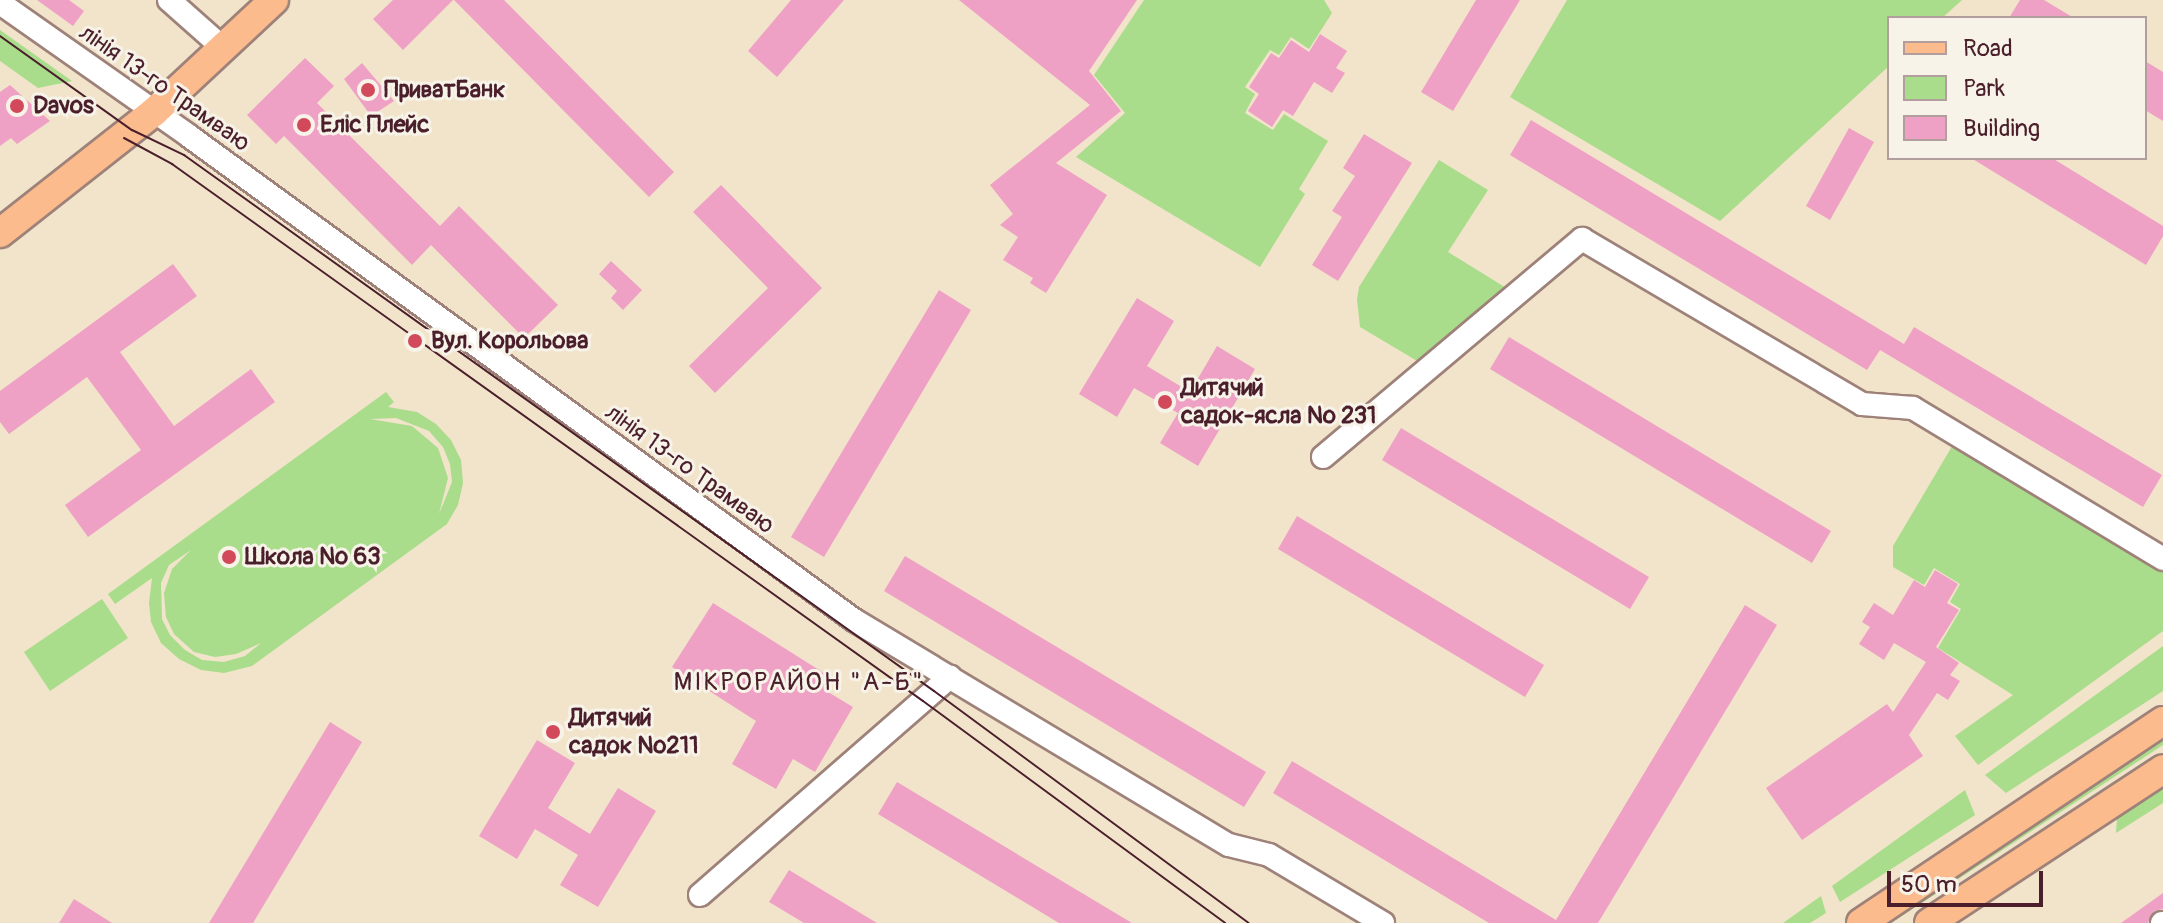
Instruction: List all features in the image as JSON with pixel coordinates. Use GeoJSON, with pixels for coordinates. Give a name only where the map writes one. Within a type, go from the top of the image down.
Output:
{"type":"FeatureCollection","features":[{"type":"Feature","properties":{"kind":"main road"},"geometry":{"type":"LineString","coordinates":[[0,233],[154,112],[274,0]]}},
{"type":"Feature","properties":{"kind":"main road"},"geometry":{"type":"LineString","coordinates":[[1861,923],[2163,721]]}},
{"type":"Feature","properties":{"kind":"main road"},"geometry":{"type":"LineString","coordinates":[[1929,923],[2163,769]]}},
{"type":"Feature","properties":{"kind":"street"},"geometry":{"type":"LineString","coordinates":[[169,0],[223,48]]}},
{"type":"Feature","properties":{"kind":"street","name":"лінія 13-го Трамваю"},"geometry":{"type":"LineString","coordinates":[[0,3],[854,620],[1229,845],[1269,855],[1383,923]]}},
{"type":"Feature","properties":{"kind":"street"},"geometry":{"type":"LineString","coordinates":[[1323,457],[1582,239],[1862,404],[1913,408],[2163,559]]}},
{"type":"Feature","properties":{"kind":"street"},"geometry":{"type":"LineString","coordinates":[[700,895],[950,677]]}},
{"type":"Feature","properties":{"kind":"green space"},"geometry":{"type":"Polygon","coordinates":[[[1144,0],[1324,0],[1332,13],[1309,49],[1291,37],[1279,55],[1270,50],[1245,87],[1255,94],[1245,113],[1273,130],[1284,114],[1328,141],[1299,189],[1305,194],[1260,267],[1076,157],[1125,113],[1094,75],[1144,0]]]}},
{"type":"Feature","properties":{"kind":"green space"},"geometry":{"type":"Polygon","coordinates":[[[1567,0],[1962,0],[1944,16],[1887,16],[1887,68],[1720,221],[1510,97],[1567,0]]]}},
{"type":"Feature","properties":{"kind":"green space"},"geometry":{"type":"Polygon","coordinates":[[[0,30],[72,81],[38,88],[0,61],[0,30]]]}},
{"type":"Feature","properties":{"kind":"green space"},"geometry":{"type":"Polygon","coordinates":[[[1439,160],[1488,190],[1448,252],[1516,294],[1429,368],[1360,327],[1357,299],[1359,287],[1439,160]]]}},
{"type":"Feature","properties":{"kind":"green space"},"geometry":{"type":"Polygon","coordinates":[[[386,392],[394,402],[388,407],[417,412],[436,424],[451,440],[461,460],[463,483],[458,505],[447,524],[252,666],[224,673],[201,670],[179,659],[161,643],[151,622],[149,603],[152,578],[115,604],[108,594],[386,392]],[[396,418],[370,419],[412,426],[438,448],[448,478],[439,514],[452,482],[450,464],[443,447],[429,431],[396,418]],[[191,550],[169,565],[161,583],[162,619],[170,635],[185,650],[202,660],[224,662],[245,656],[261,643],[236,654],[215,657],[194,652],[174,634],[166,617],[164,593],[172,569],[191,550]]]}},
{"type":"Feature","properties":{"kind":"green space"},"geometry":{"type":"Polygon","coordinates":[[[1954,443],[2163,569],[2163,631],[1978,765],[1955,736],[2013,695],[1938,648],[1961,609],[1950,602],[1960,584],[1934,568],[1924,585],[1893,567],[1893,546],[1954,443]]]}},
{"type":"Feature","properties":{"kind":"green space"},"geometry":{"type":"Polygon","coordinates":[[[102,599],[128,638],[50,691],[24,652],[102,599]]]}},
{"type":"Feature","properties":{"kind":"green space"},"geometry":{"type":"Polygon","coordinates":[[[2163,646],[2163,691],[2006,793],[1985,775],[2163,646]]]}},
{"type":"Feature","properties":{"kind":"green space"},"geometry":{"type":"Polygon","coordinates":[[[2163,737],[2163,745],[1891,923],[1879,923],[2163,737]]]}},
{"type":"Feature","properties":{"kind":"green space"},"geometry":{"type":"Polygon","coordinates":[[[2163,788],[2163,803],[2116,833],[2117,818],[2163,788]]]}},
{"type":"Feature","properties":{"kind":"green space"},"geometry":{"type":"Polygon","coordinates":[[[1965,790],[1975,815],[1840,902],[1832,886],[1965,790]]]}},
{"type":"Feature","properties":{"kind":"green space"},"geometry":{"type":"Polygon","coordinates":[[[1821,896],[1826,913],[1810,923],[1783,923],[1821,896]]]}},
{"type":"Feature","properties":{"kind":"building"},"geometry":{"type":"Polygon","coordinates":[[[37,0],[69,0],[84,11],[73,26],[37,0]]]}},
{"type":"Feature","properties":{"kind":"building"},"geometry":{"type":"Polygon","coordinates":[[[393,0],[453,0],[403,50],[373,19],[393,0]]]}},
{"type":"Feature","properties":{"kind":"building"},"geometry":{"type":"Polygon","coordinates":[[[454,0],[504,0],[674,172],[649,197],[454,0]]]}},
{"type":"Feature","properties":{"kind":"building"},"geometry":{"type":"Polygon","coordinates":[[[791,0],[844,0],[777,77],[748,51],[791,0]]]}},
{"type":"Feature","properties":{"kind":"building"},"geometry":{"type":"Polygon","coordinates":[[[959,0],[1137,0],[1089,71],[1121,111],[1056,163],[1107,195],[1046,293],[1030,283],[1033,278],[1003,260],[1018,237],[1000,225],[1013,214],[990,185],[1090,105],[959,0]]]}},
{"type":"Feature","properties":{"kind":"building"},"geometry":{"type":"Polygon","coordinates":[[[1476,0],[1520,0],[1453,111],[1421,92],[1476,0]]]}},
{"type":"Feature","properties":{"kind":"building"},"geometry":{"type":"Polygon","coordinates":[[[2020,0],[2044,0],[2071,16],[2010,16],[2020,0]]]}},
{"type":"Feature","properties":{"kind":"building"},"geometry":{"type":"Polygon","coordinates":[[[1320,34],[1347,51],[1336,68],[1345,73],[1332,93],[1314,82],[1293,116],[1283,110],[1272,127],[1248,111],[1259,94],[1249,87],[1271,53],[1279,58],[1291,40],[1309,52],[1320,34]]]}},
{"type":"Feature","properties":{"kind":"building"},"geometry":{"type":"Polygon","coordinates":[[[305,58],[334,86],[317,103],[440,226],[459,206],[558,305],[524,338],[431,245],[412,265],[284,136],[276,144],[247,115],[305,58]]]}},
{"type":"Feature","properties":{"kind":"building"},"geometry":{"type":"Polygon","coordinates":[[[2147,62],[2163,72],[2163,121],[2147,111],[2147,62]]]}},
{"type":"Feature","properties":{"kind":"building","name":"ПриватБанк"},"geometry":{"type":"Polygon","coordinates":[[[362,63],[394,101],[371,116],[344,79],[362,63]]]}},
{"type":"Feature","properties":{"kind":"building","name":"Davos"},"geometry":{"type":"Polygon","coordinates":[[[10,85],[50,121],[17,144],[11,138],[0,146],[0,92],[10,85]]]}},
{"type":"Feature","properties":{"kind":"building"},"geometry":{"type":"Polygon","coordinates":[[[1531,120],[1904,344],[1914,327],[2162,475],[2143,507],[1880,350],[1867,370],[1510,155],[1531,120]]]}},
{"type":"Feature","properties":{"kind":"building"},"geometry":{"type":"Polygon","coordinates":[[[1849,128],[1874,142],[1830,220],[1806,206],[1849,128]]]}},
{"type":"Feature","properties":{"kind":"building"},"geometry":{"type":"Polygon","coordinates":[[[1364,134],[1412,163],[1338,281],[1312,265],[1342,217],[1332,211],[1355,176],[1343,168],[1364,134]]]}},
{"type":"Feature","properties":{"kind":"building"},"geometry":{"type":"Polygon","coordinates":[[[1974,160],[2055,160],[2163,226],[2163,236],[2146,265],[1974,160]]]}},
{"type":"Feature","properties":{"kind":"building"},"geometry":{"type":"Polygon","coordinates":[[[721,185],[822,288],[715,393],[689,366],[768,288],[693,212],[721,185]]]}},
{"type":"Feature","properties":{"kind":"building"},"geometry":{"type":"Polygon","coordinates":[[[611,261],[642,290],[623,310],[611,298],[617,291],[599,274],[611,261]]]}},
{"type":"Feature","properties":{"kind":"building"},"geometry":{"type":"Polygon","coordinates":[[[173,264],[197,296],[120,352],[174,426],[251,369],[275,402],[88,537],[65,505],[141,450],[87,377],[9,434],[0,422],[0,391],[173,264]]]}},
{"type":"Feature","properties":{"kind":"building"},"geometry":{"type":"Polygon","coordinates":[[[939,290],[971,310],[824,557],[791,537],[939,290]]]}},
{"type":"Feature","properties":{"kind":"building"},"geometry":{"type":"Polygon","coordinates":[[[1137,298],[1174,321],[1147,366],[1190,392],[1217,346],[1255,369],[1198,466],[1160,443],[1178,413],[1134,388],[1117,417],[1079,394],[1137,298]]]}},
{"type":"Feature","properties":{"kind":"building"},"geometry":{"type":"Polygon","coordinates":[[[1509,337],[1831,531],[1812,563],[1490,369],[1509,337]]]}},
{"type":"Feature","properties":{"kind":"building"},"geometry":{"type":"Polygon","coordinates":[[[1401,428],[1649,577],[1630,609],[1382,460],[1401,428]]]}},
{"type":"Feature","properties":{"kind":"building"},"geometry":{"type":"Polygon","coordinates":[[[1297,516],[1544,665],[1525,697],[1278,549],[1297,516]]]}},
{"type":"Feature","properties":{"kind":"building"},"geometry":{"type":"Polygon","coordinates":[[[905,556],[1266,772],[1244,807],[884,591],[905,556]]]}},
{"type":"Feature","properties":{"kind":"building"},"geometry":{"type":"Polygon","coordinates":[[[1935,570],[1958,584],[1947,603],[1959,610],[1936,647],[1959,663],[1950,675],[1960,681],[1948,700],[1937,693],[1909,735],[1923,756],[1802,840],[1766,788],[1887,704],[1893,712],[1926,662],[1894,643],[1884,660],[1859,644],[1870,627],[1862,622],[1874,603],[1893,615],[1914,580],[1925,587],[1935,570]]]}},
{"type":"Feature","properties":{"kind":"building"},"geometry":{"type":"Polygon","coordinates":[[[713,603],[835,680],[828,692],[853,707],[815,772],[793,759],[776,789],[732,764],[756,721],[672,667],[713,603]]]}},
{"type":"Feature","properties":{"kind":"building"},"geometry":{"type":"Polygon","coordinates":[[[1745,605],[1777,625],[1598,923],[1489,923],[1273,793],[1292,761],[1556,920],[1745,605]]]}},
{"type":"Feature","properties":{"kind":"building"},"geometry":{"type":"Polygon","coordinates":[[[330,722],[362,742],[253,923],[209,923],[330,722]]]}},
{"type":"Feature","properties":{"kind":"building"},"geometry":{"type":"Polygon","coordinates":[[[537,740],[575,763],[548,808],[590,834],[618,788],[656,811],[598,907],[560,885],[578,855],[535,829],[517,859],[479,836],[537,740]]]}},
{"type":"Feature","properties":{"kind":"building"},"geometry":{"type":"Polygon","coordinates":[[[897,782],[1132,923],[1059,923],[878,814],[897,782]]]}},
{"type":"Feature","properties":{"kind":"building"},"geometry":{"type":"Polygon","coordinates":[[[789,870],[877,923],[804,923],[769,902],[789,870]]]}},
{"type":"Feature","properties":{"kind":"building"},"geometry":{"type":"Polygon","coordinates":[[[2163,893],[2163,909],[2154,911],[2148,923],[2121,923],[2163,893]]]}},
{"type":"Feature","properties":{"kind":"building"},"geometry":{"type":"Polygon","coordinates":[[[74,899],[112,923],[59,923],[74,899]]]}},
{"type":"Feature","properties":{"kind":"tram line"},"geometry":{"type":"LineString","coordinates":[[0,36],[132,130],[184,155],[934,691],[1249,923]]}},
{"type":"Feature","properties":{"kind":"tram line"},"geometry":{"type":"LineString","coordinates":[[124,138],[172,164],[923,701],[1225,923]]}},
{"type":"Feature","properties":{"kind":"place","name":"ПриватБанк"},"geometry":{"type":"Point","coordinates":[368,90]}},
{"type":"Feature","properties":{"kind":"place","name":"Davos"},"geometry":{"type":"Point","coordinates":[17,106]}},
{"type":"Feature","properties":{"kind":"place","name":"Еліс Плейс"},"geometry":{"type":"Point","coordinates":[304,125]}},
{"type":"Feature","properties":{"kind":"place","name":"Вул. Корольова"},"geometry":{"type":"Point","coordinates":[415,341]}},
{"type":"Feature","properties":{"kind":"place","name":"Дитячий садок-ясла № 231"},"geometry":{"type":"Point","coordinates":[1165,402]}},
{"type":"Feature","properties":{"kind":"place","name":"Школа № 63"},"geometry":{"type":"Point","coordinates":[229,557]}},
{"type":"Feature","properties":{"kind":"place","name":"Дитячий садок №211"},"geometry":{"type":"Point","coordinates":[553,732]}},
{"type":"Feature","properties":{"kind":"district","name":"МІКРОРАЙОН \"А-Б\""},"geometry":{"type":"Point","coordinates":[799,683]}}]}
